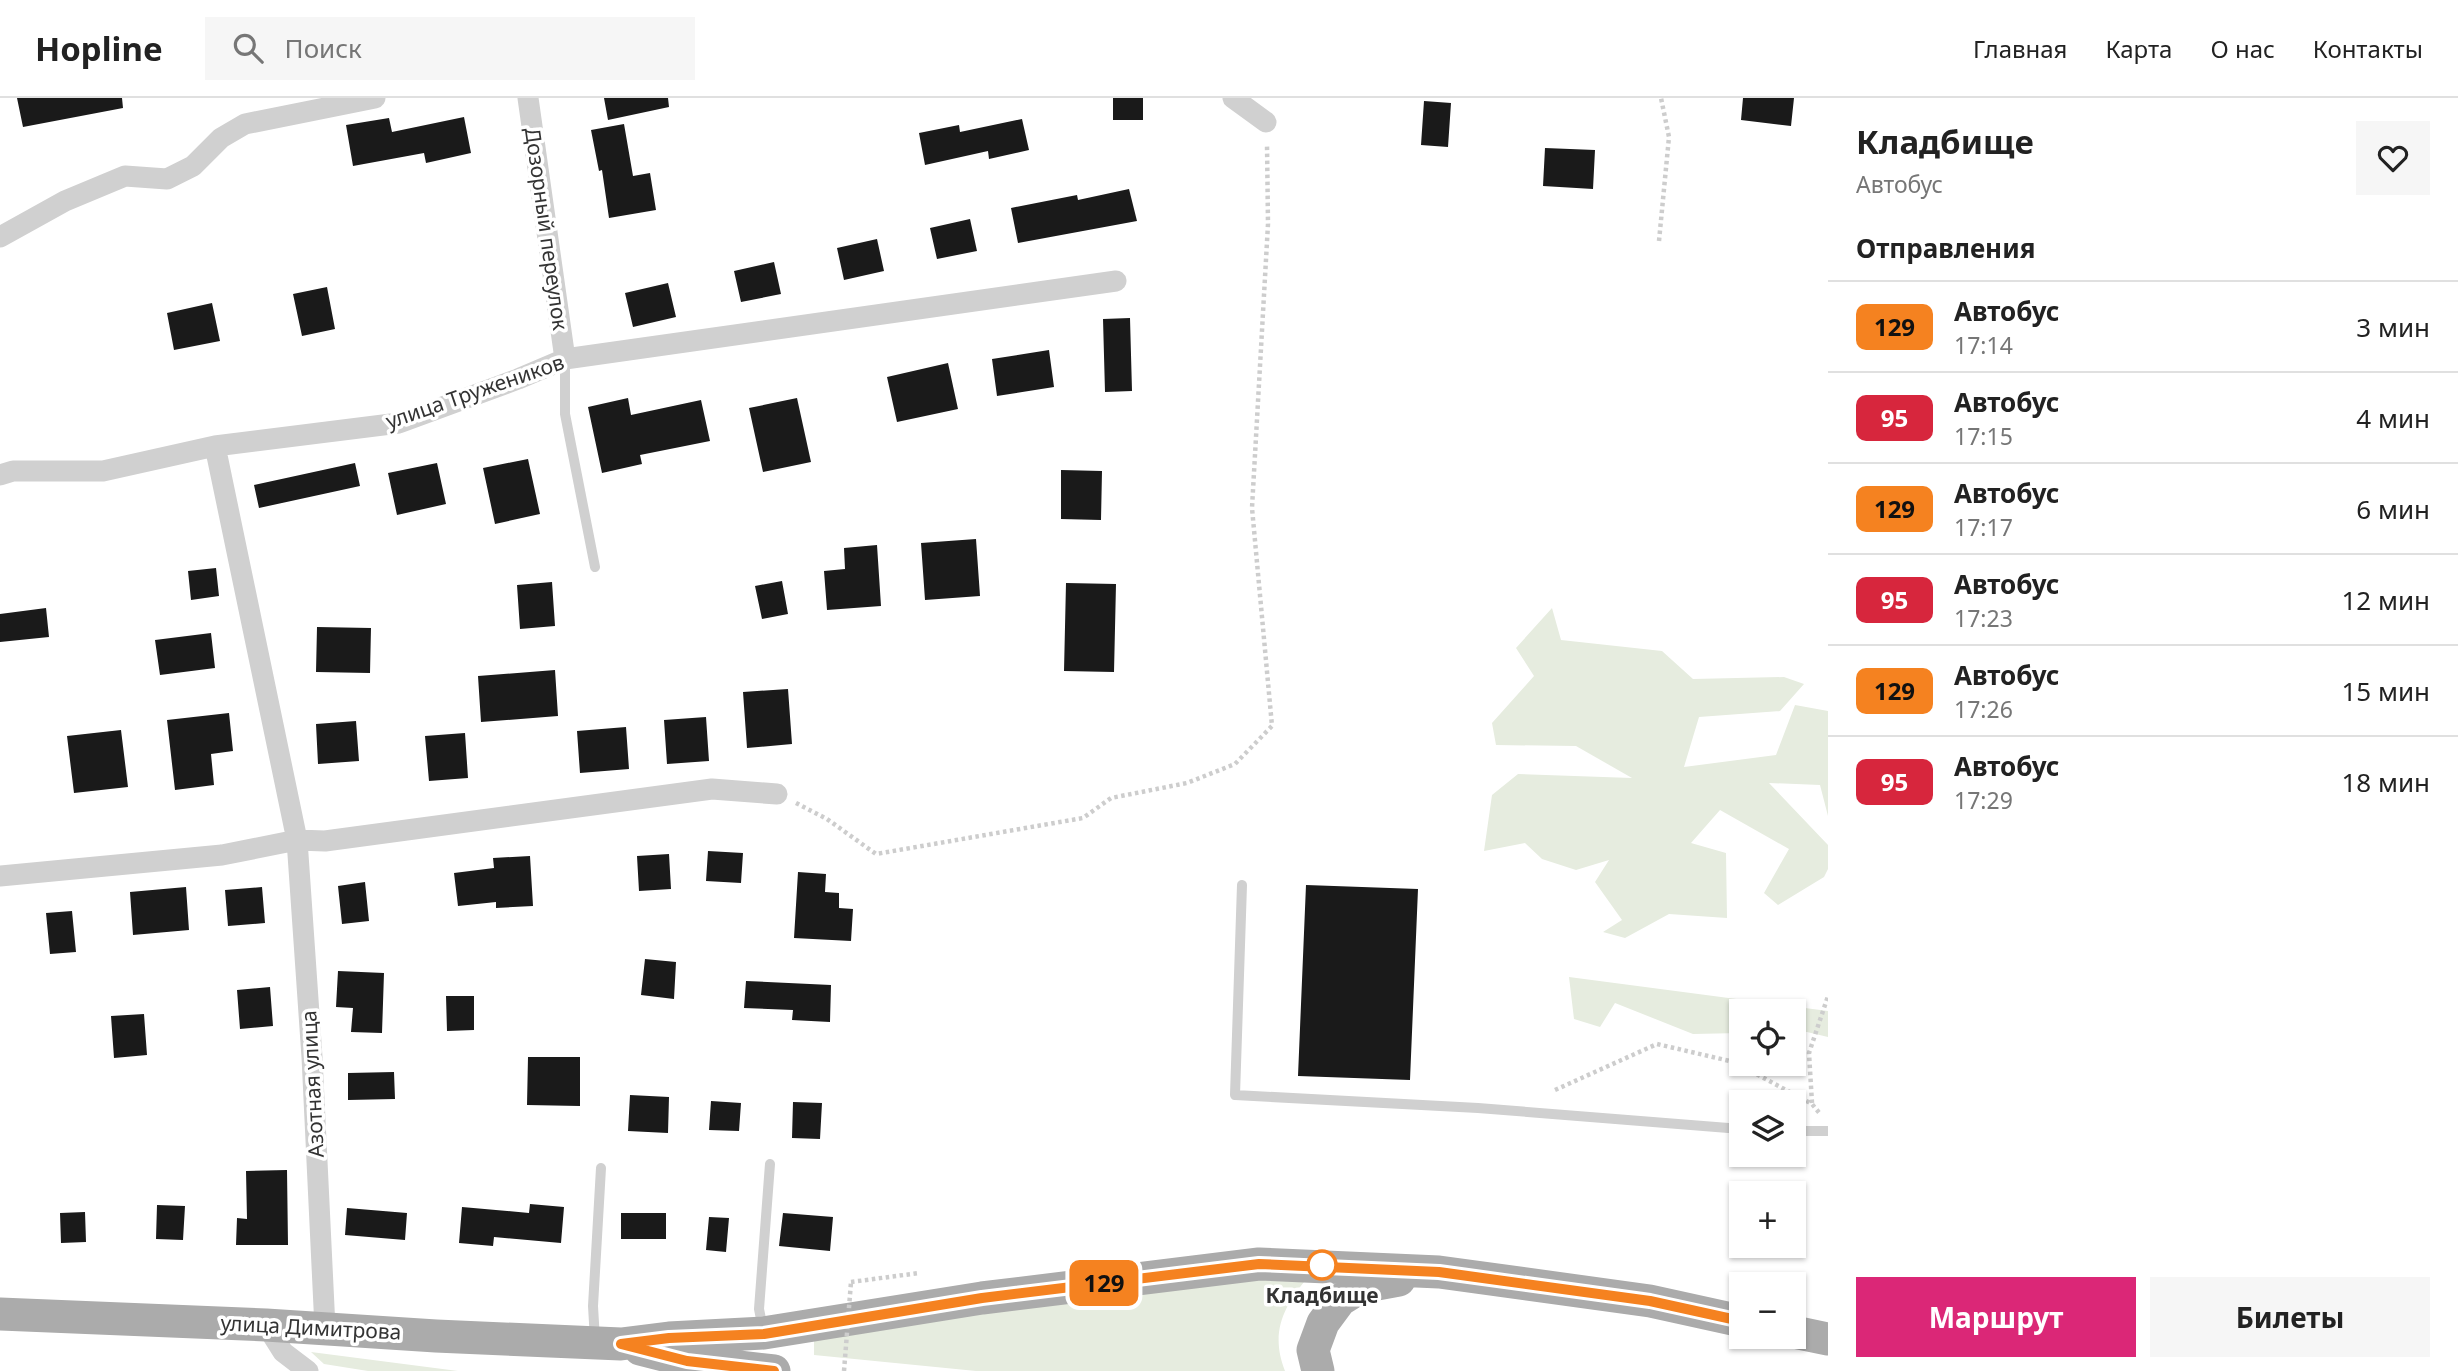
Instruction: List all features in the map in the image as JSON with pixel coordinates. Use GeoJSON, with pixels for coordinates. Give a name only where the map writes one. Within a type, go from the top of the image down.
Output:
{"type":"FeatureCollection","features":[{"type":"Feature","properties":{"kind":"main road"},"geometry":{"type":"LineString","coordinates":[[608,1344],[764,1334],[982,1298],[1259,1264],[1439,1272],[1650,1301],[1729,1318]]}},
{"type":"Feature","properties":{"kind":"main road"},"geometry":{"type":"LineString","coordinates":[[1318,1371],[1313,1350],[1323,1323],[1340,1300],[1361,1287],[1439,1272]]}},
{"type":"Feature","properties":{"kind":"main road","name":"улица Димитрова"},"geometry":{"type":"LineString","coordinates":[[0,1314],[266,1325],[608,1344]]}},
{"type":"Feature","properties":{"kind":"main road"},"geometry":{"type":"LineString","coordinates":[[1806,1334],[1828,1339]]}},
{"type":"Feature","properties":{"kind":"main road"},"geometry":{"type":"LineString","coordinates":[[608,1344],[686,1366],[774,1371]]}},
{"type":"Feature","properties":{"kind":"street"},"geometry":{"type":"LineString","coordinates":[[0,237],[65,201],[125,176],[167,179],[193,166],[221,138],[245,124],[374,98]]}},
{"type":"Feature","properties":{"kind":"street","name":"Дозорный переулок"},"geometry":{"type":"LineString","coordinates":[[528,98],[565,359]]}},
{"type":"Feature","properties":{"kind":"street"},"geometry":{"type":"LineString","coordinates":[[1233,98],[1266,122]]}},
{"type":"Feature","properties":{"kind":"street","name":"улица Тружеников"},"geometry":{"type":"LineString","coordinates":[[0,475],[13,471],[103,471],[215,446],[399,423],[565,359],[1116,281]]}},
{"type":"Feature","properties":{"kind":"street","name":"Азотная улица"},"geometry":{"type":"LineString","coordinates":[[215,446],[298,840],[325,1328]]}},
{"type":"Feature","properties":{"kind":"street"},"geometry":{"type":"LineString","coordinates":[[0,876],[222,855],[298,840],[325,841],[712,789],[777,794]]}},
{"type":"Feature","properties":{"kind":"street"},"geometry":{"type":"LineString","coordinates":[[266,1325],[283,1352],[308,1371]]}},
{"type":"Feature","properties":{"kind":"lane"},"geometry":{"type":"LineString","coordinates":[[565,359],[565,414],[595,567]]}},
{"type":"Feature","properties":{"kind":"lane"},"geometry":{"type":"LineString","coordinates":[[1242,884],[1235,1095],[1478,1108],[1729,1128]]}},
{"type":"Feature","properties":{"kind":"lane"},"geometry":{"type":"LineString","coordinates":[[1806,1131],[1828,1131]]}},
{"type":"Feature","properties":{"kind":"lane"},"geometry":{"type":"LineString","coordinates":[[764,1334],[759,1309],[769,1164]]}},
{"type":"Feature","properties":{"kind":"lane"},"geometry":{"type":"LineString","coordinates":[[601,1168],[593,1306],[608,1344]]}},
{"type":"Feature","properties":{"kind":"path"},"geometry":{"type":"LineString","coordinates":[[1659,241],[1669,136],[1661,98]]}},
{"type":"Feature","properties":{"kind":"path"},"geometry":{"type":"LineString","coordinates":[[777,794],[827,819],[876,854],[1083,818],[1111,798],[1187,783],[1236,764],[1272,726],[1252,508],[1268,224],[1266,122]]}},
{"type":"Feature","properties":{"kind":"path"},"geometry":{"type":"LineString","coordinates":[[1812,1104],[1809,1053],[1828,996]]}},
{"type":"Feature","properties":{"kind":"path"},"geometry":{"type":"LineString","coordinates":[[1555,1090],[1657,1044],[1734,1062],[1812,1104],[1828,1123]]}},
{"type":"Feature","properties":{"kind":"path"},"geometry":{"type":"LineString","coordinates":[[844,1371],[851,1282],[919,1273]]}},
{"type":"Feature","properties":{"kind":"shaded area"},"geometry":{"type":"Polygon","coordinates":[[[1552,608],[1561,640],[1662,651],[1693,679],[1784,677],[1804,684],[1780,711],[1699,717],[1684,767],[1776,755],[1795,705],[1828,711],[1828,816],[1820,785],[1769,783],[1828,845],[1828,869],[1824,877],[1778,905],[1764,893],[1789,849],[1720,810],[1691,843],[1726,853],[1727,918],[1669,914],[1625,938],[1603,932],[1622,920],[1595,882],[1609,860],[1576,870],[1542,859],[1525,843],[1484,851],[1492,795],[1518,774],[1632,778],[1576,746],[1496,745],[1492,723],[1534,676],[1516,648],[1552,608]]]}},
{"type":"Feature","properties":{"kind":"shaded area"},"geometry":{"type":"Polygon","coordinates":[[[1569,977],[1737,999],[1729,999],[1729,1033],[1693,1034],[1615,1003],[1600,1027],[1574,1019],[1569,977]]]}},
{"type":"Feature","properties":{"kind":"shaded area"},"geometry":{"type":"Polygon","coordinates":[[[1806,1008],[1828,1011],[1828,1037],[1807,1032],[1806,1008]]]}},
{"type":"Feature","properties":{"kind":"shaded area"},"geometry":{"type":"Polygon","coordinates":[[[1308,1277],[1286,1310],[1279,1332],[1285,1371],[976,1371],[814,1355],[814,1341],[1158,1285],[1308,1277]]]}},
{"type":"Feature","properties":{"kind":"shaded area"},"geometry":{"type":"Polygon","coordinates":[[[311,1352],[458,1371],[368,1371],[324,1364],[311,1352]]]}},
{"type":"Feature","properties":{"kind":"building"},"geometry":{"type":"Polygon","coordinates":[[[17,98],[122,98],[123,108],[23,127],[17,98]]]}},
{"type":"Feature","properties":{"kind":"building"},"geometry":{"type":"Polygon","coordinates":[[[604,98],[668,98],[669,107],[608,120],[604,98]]]}},
{"type":"Feature","properties":{"kind":"building"},"geometry":{"type":"Polygon","coordinates":[[[1113,98],[1143,98],[1143,120],[1113,120],[1113,98]]]}},
{"type":"Feature","properties":{"kind":"building"},"geometry":{"type":"Polygon","coordinates":[[[1743,98],[1794,98],[1791,126],[1741,120],[1743,98]]]}},
{"type":"Feature","properties":{"kind":"building"},"geometry":{"type":"Polygon","coordinates":[[[1424,101],[1451,103],[1448,147],[1421,145],[1424,101]]]}},
{"type":"Feature","properties":{"kind":"building"},"geometry":{"type":"Polygon","coordinates":[[[464,117],[471,153],[426,163],[424,153],[353,166],[346,125],[389,118],[392,132],[464,117]]]}},
{"type":"Feature","properties":{"kind":"building"},"geometry":{"type":"Polygon","coordinates":[[[1022,119],[1029,150],[989,159],[988,151],[925,165],[919,133],[959,125],[960,132],[1022,119]]]}},
{"type":"Feature","properties":{"kind":"building"},"geometry":{"type":"Polygon","coordinates":[[[624,124],[633,176],[650,173],[656,210],[609,218],[602,170],[599,171],[591,130],[624,124]]]}},
{"type":"Feature","properties":{"kind":"building"},"geometry":{"type":"Polygon","coordinates":[[[1545,148],[1595,150],[1593,189],[1543,186],[1545,148]]]}},
{"type":"Feature","properties":{"kind":"building"},"geometry":{"type":"Polygon","coordinates":[[[1129,189],[1137,221],[1018,243],[1011,208],[1077,195],[1078,200],[1129,189]]]}},
{"type":"Feature","properties":{"kind":"building"},"geometry":{"type":"Polygon","coordinates":[[[970,219],[977,251],[937,259],[930,228],[970,219]]]}},
{"type":"Feature","properties":{"kind":"building"},"geometry":{"type":"Polygon","coordinates":[[[877,239],[884,271],[844,280],[837,248],[877,239]]]}},
{"type":"Feature","properties":{"kind":"building"},"geometry":{"type":"Polygon","coordinates":[[[774,262],[781,294],[741,302],[734,271],[774,262]]]}},
{"type":"Feature","properties":{"kind":"building"},"geometry":{"type":"Polygon","coordinates":[[[668,283],[676,317],[633,327],[625,293],[668,283]]]}},
{"type":"Feature","properties":{"kind":"building"},"geometry":{"type":"Polygon","coordinates":[[[327,287],[335,329],[302,336],[293,294],[327,287]]]}},
{"type":"Feature","properties":{"kind":"building"},"geometry":{"type":"Polygon","coordinates":[[[212,303],[220,341],[174,350],[167,313],[212,303]]]}},
{"type":"Feature","properties":{"kind":"building"},"geometry":{"type":"Polygon","coordinates":[[[1130,318],[1132,391],[1105,392],[1103,319],[1130,318]]]}},
{"type":"Feature","properties":{"kind":"building"},"geometry":{"type":"Polygon","coordinates":[[[1049,350],[1054,387],[997,396],[992,359],[1049,350]]]}},
{"type":"Feature","properties":{"kind":"building"},"geometry":{"type":"Polygon","coordinates":[[[948,363],[958,409],[897,422],[887,377],[948,363]]]}},
{"type":"Feature","properties":{"kind":"building"},"geometry":{"type":"Polygon","coordinates":[[[628,398],[631,415],[701,400],[710,441],[640,455],[642,464],[602,473],[588,407],[628,398]]]}},
{"type":"Feature","properties":{"kind":"building"},"geometry":{"type":"Polygon","coordinates":[[[797,398],[811,462],[763,472],[749,408],[797,398]]]}},
{"type":"Feature","properties":{"kind":"building"},"geometry":{"type":"Polygon","coordinates":[[[528,459],[540,514],[495,524],[483,468],[528,459]]]}},
{"type":"Feature","properties":{"kind":"building"},"geometry":{"type":"Polygon","coordinates":[[[355,463],[360,486],[259,508],[254,485],[355,463]]]}},
{"type":"Feature","properties":{"kind":"building"},"geometry":{"type":"Polygon","coordinates":[[[437,463],[446,504],[397,515],[388,473],[437,463]]]}},
{"type":"Feature","properties":{"kind":"building"},"geometry":{"type":"Polygon","coordinates":[[[1061,470],[1102,471],[1101,520],[1061,519],[1061,470]]]}},
{"type":"Feature","properties":{"kind":"building"},"geometry":{"type":"Polygon","coordinates":[[[976,539],[980,596],[925,600],[921,543],[976,539]]]}},
{"type":"Feature","properties":{"kind":"building"},"geometry":{"type":"Polygon","coordinates":[[[877,545],[881,606],[827,610],[824,571],[845,569],[844,548],[877,545]]]}},
{"type":"Feature","properties":{"kind":"building"},"geometry":{"type":"Polygon","coordinates":[[[216,568],[219,596],[191,600],[188,571],[216,568]]]}},
{"type":"Feature","properties":{"kind":"building"},"geometry":{"type":"Polygon","coordinates":[[[782,581],[788,614],[762,619],[755,586],[782,581]]]}},
{"type":"Feature","properties":{"kind":"building"},"geometry":{"type":"Polygon","coordinates":[[[552,582],[555,626],[520,629],[517,585],[552,582]]]}},
{"type":"Feature","properties":{"kind":"building"},"geometry":{"type":"Polygon","coordinates":[[[1066,583],[1116,584],[1114,672],[1064,671],[1066,583]]]}},
{"type":"Feature","properties":{"kind":"building"},"geometry":{"type":"Polygon","coordinates":[[[46,608],[49,637],[0,642],[0,614],[46,608]]]}},
{"type":"Feature","properties":{"kind":"building"},"geometry":{"type":"Polygon","coordinates":[[[317,627],[371,628],[370,673],[316,672],[317,627]]]}},
{"type":"Feature","properties":{"kind":"building"},"geometry":{"type":"Polygon","coordinates":[[[211,633],[215,668],[160,675],[155,640],[211,633]]]}},
{"type":"Feature","properties":{"kind":"building"},"geometry":{"type":"Polygon","coordinates":[[[555,670],[558,716],[481,722],[478,676],[555,670]]]}},
{"type":"Feature","properties":{"kind":"building"},"geometry":{"type":"Polygon","coordinates":[[[788,689],[792,744],[747,748],[743,692],[788,689]]]}},
{"type":"Feature","properties":{"kind":"building"},"geometry":{"type":"Polygon","coordinates":[[[229,713],[233,751],[211,754],[214,785],[175,790],[167,720],[229,713]]]}},
{"type":"Feature","properties":{"kind":"building"},"geometry":{"type":"Polygon","coordinates":[[[706,717],[709,761],[667,764],[664,720],[706,717]]]}},
{"type":"Feature","properties":{"kind":"building"},"geometry":{"type":"Polygon","coordinates":[[[356,721],[359,761],[318,764],[316,724],[356,721]]]}},
{"type":"Feature","properties":{"kind":"building"},"geometry":{"type":"Polygon","coordinates":[[[626,727],[629,769],[580,773],[577,731],[626,727]]]}},
{"type":"Feature","properties":{"kind":"building"},"geometry":{"type":"Polygon","coordinates":[[[121,730],[128,787],[74,793],[67,736],[121,730]]]}},
{"type":"Feature","properties":{"kind":"building"},"geometry":{"type":"Polygon","coordinates":[[[465,733],[468,778],[429,781],[425,736],[465,733]]]}},
{"type":"Feature","properties":{"kind":"building"},"geometry":{"type":"Polygon","coordinates":[[[708,851],[743,853],[741,883],[706,881],[708,851]]]}},
{"type":"Feature","properties":{"kind":"building"},"geometry":{"type":"Polygon","coordinates":[[[669,854],[671,889],[639,891],[637,856],[669,854]]]}},
{"type":"Feature","properties":{"kind":"building"},"geometry":{"type":"Polygon","coordinates":[[[530,856],[533,906],[496,908],[496,902],[458,906],[454,873],[494,868],[493,858],[530,856]]]}},
{"type":"Feature","properties":{"kind":"building"},"geometry":{"type":"Polygon","coordinates":[[[798,872],[826,874],[825,892],[839,893],[839,908],[853,909],[851,941],[794,938],[798,872]]]}},
{"type":"Feature","properties":{"kind":"building"},"geometry":{"type":"Polygon","coordinates":[[[365,882],[369,921],[342,924],[338,886],[365,882]]]}},
{"type":"Feature","properties":{"kind":"building"},"geometry":{"type":"Polygon","coordinates":[[[1306,885],[1418,889],[1410,1080],[1298,1076],[1306,885]]]}},
{"type":"Feature","properties":{"kind":"building"},"geometry":{"type":"Polygon","coordinates":[[[186,887],[189,930],[133,935],[130,892],[186,887]]]}},
{"type":"Feature","properties":{"kind":"building"},"geometry":{"type":"Polygon","coordinates":[[[262,887],[265,923],[228,926],[225,890],[262,887]]]}},
{"type":"Feature","properties":{"kind":"building"},"geometry":{"type":"Polygon","coordinates":[[[72,911],[76,952],[50,954],[46,913],[72,911]]]}},
{"type":"Feature","properties":{"kind":"building"},"geometry":{"type":"Polygon","coordinates":[[[645,959],[676,962],[674,999],[641,995],[645,959]]]}},
{"type":"Feature","properties":{"kind":"building"},"geometry":{"type":"Polygon","coordinates":[[[338,971],[384,973],[382,1033],[351,1032],[353,1008],[336,1007],[338,971]]]}},
{"type":"Feature","properties":{"kind":"building"},"geometry":{"type":"Polygon","coordinates":[[[746,981],[831,985],[830,1022],[792,1020],[793,1010],[744,1008],[746,981]]]}},
{"type":"Feature","properties":{"kind":"building"},"geometry":{"type":"Polygon","coordinates":[[[270,987],[273,1026],[240,1029],[237,990],[270,987]]]}},
{"type":"Feature","properties":{"kind":"building"},"geometry":{"type":"Polygon","coordinates":[[[446,996],[474,996],[474,1030],[447,1031],[446,996]]]}},
{"type":"Feature","properties":{"kind":"building"},"geometry":{"type":"Polygon","coordinates":[[[144,1014],[147,1055],[114,1058],[111,1016],[144,1014]]]}},
{"type":"Feature","properties":{"kind":"building"},"geometry":{"type":"Polygon","coordinates":[[[528,1057],[580,1057],[580,1106],[527,1105],[528,1057]]]}},
{"type":"Feature","properties":{"kind":"building"},"geometry":{"type":"Polygon","coordinates":[[[394,1072],[395,1099],[348,1100],[348,1073],[394,1072]]]}},
{"type":"Feature","properties":{"kind":"building"},"geometry":{"type":"Polygon","coordinates":[[[630,1095],[669,1097],[668,1133],[628,1131],[630,1095]]]}},
{"type":"Feature","properties":{"kind":"building"},"geometry":{"type":"Polygon","coordinates":[[[711,1101],[741,1103],[739,1131],[709,1130],[711,1101]]]}},
{"type":"Feature","properties":{"kind":"building"},"geometry":{"type":"Polygon","coordinates":[[[793,1102],[822,1103],[820,1139],[792,1138],[793,1102]]]}},
{"type":"Feature","properties":{"kind":"building"},"geometry":{"type":"Polygon","coordinates":[[[287,1170],[288,1245],[236,1245],[237,1218],[247,1219],[246,1171],[287,1170]]]}},
{"type":"Feature","properties":{"kind":"building"},"geometry":{"type":"Polygon","coordinates":[[[530,1204],[564,1207],[561,1243],[494,1237],[493,1246],[459,1243],[462,1207],[529,1213],[530,1204]]]}},
{"type":"Feature","properties":{"kind":"building"},"geometry":{"type":"Polygon","coordinates":[[[157,1205],[185,1206],[183,1240],[156,1239],[157,1205]]]}},
{"type":"Feature","properties":{"kind":"building"},"geometry":{"type":"Polygon","coordinates":[[[347,1208],[407,1213],[405,1240],[345,1235],[347,1208]]]}},
{"type":"Feature","properties":{"kind":"building"},"geometry":{"type":"Polygon","coordinates":[[[85,1212],[86,1242],[61,1243],[60,1213],[85,1212]]]}},
{"type":"Feature","properties":{"kind":"building"},"geometry":{"type":"Polygon","coordinates":[[[621,1213],[666,1213],[666,1239],[621,1239],[621,1213]]]}},
{"type":"Feature","properties":{"kind":"building"},"geometry":{"type":"Polygon","coordinates":[[[783,1213],[833,1217],[830,1251],[779,1246],[783,1213]]]}},
{"type":"Feature","properties":{"kind":"building"},"geometry":{"type":"Polygon","coordinates":[[[709,1217],[729,1218],[726,1252],[706,1250],[709,1217]]]}},
{"type":"Feature","properties":{"kind":"bus line","name":"129"},"geometry":{"type":"LineString","coordinates":[[774,1371],[687,1361],[621,1344],[669,1338],[764,1334],[982,1298],[1259,1264],[1439,1272],[1650,1301],[1729,1318]]}},
{"type":"Feature","properties":{"kind":"place","name":"Кладбище"},"geometry":{"type":"Point","coordinates":[1322,1265]}}]}
